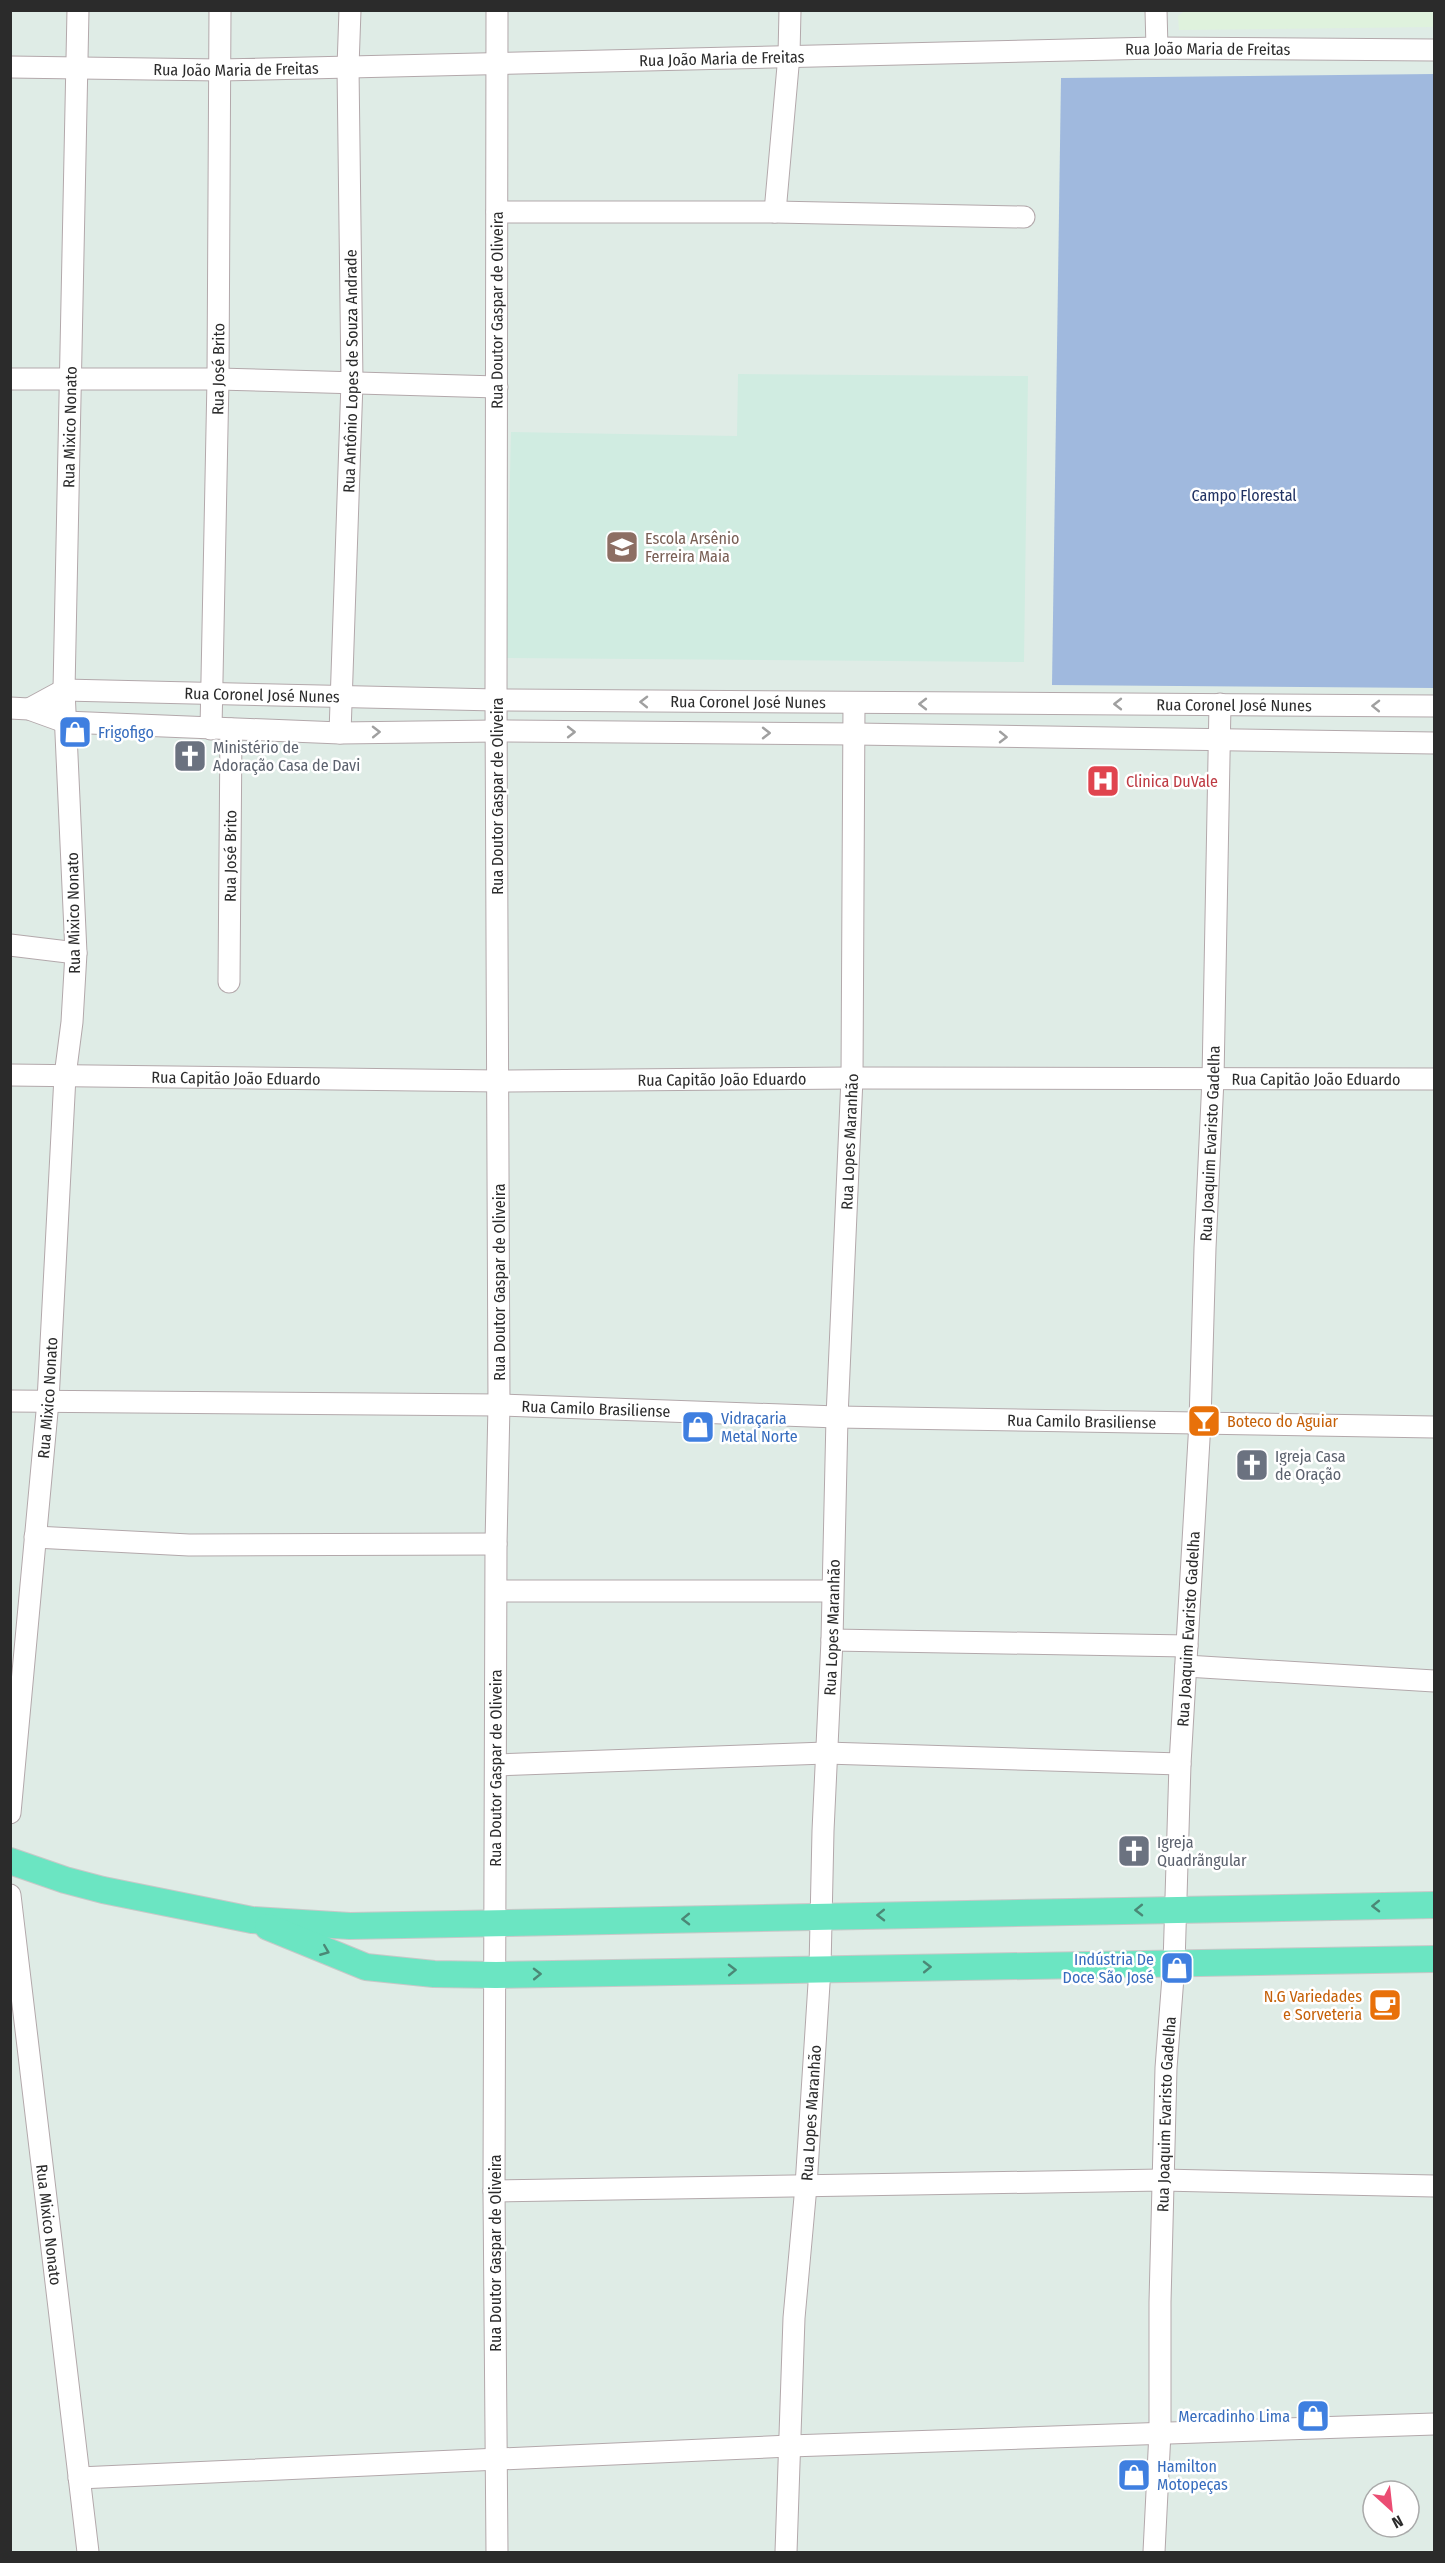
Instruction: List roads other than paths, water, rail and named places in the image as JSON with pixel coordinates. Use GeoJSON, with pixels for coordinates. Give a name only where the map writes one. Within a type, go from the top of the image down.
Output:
{"type":"FeatureCollection","features":[{"type":"Feature","properties":{"kind":"main road"},"geometry":{"type":"LineString","coordinates":[[10,1861],[103,1890],[252,1920],[350,1926],[1434,1905]]}},
{"type":"Feature","properties":{"kind":"main road"},"geometry":{"type":"LineString","coordinates":[[252,1920],[366,1967],[434,1974],[496,1975],[1434,1959]]}},
{"type":"Feature","properties":{"kind":"street","name":"Rua Mixico Nonato"},"geometry":{"type":"LineString","coordinates":[[10,1813],[48,1401],[65,1076],[72,1022],[76,953],[64,690],[78,10]]}},
{"type":"Feature","properties":{"kind":"street","name":"Rua José Brito"},"geometry":{"type":"LineString","coordinates":[[220,10],[218,379],[212,694],[221,729],[229,982]]}},
{"type":"Feature","properties":{"kind":"street","name":"Rua Antônio Lopes de Souza Andrade"},"geometry":{"type":"LineString","coordinates":[[340,733],[352,382],[348,67],[350,10]]}},
{"type":"Feature","properties":{"kind":"street","name":"Rua Doutor Gaspar de Oliveira"},"geometry":{"type":"LineString","coordinates":[[497,10],[496,731],[499,1405],[496,1544],[494,2191],[497,2553]]}},
{"type":"Feature","properties":{"kind":"street"},"geometry":{"type":"LineString","coordinates":[[775,212],[789,56],[790,10]]}},
{"type":"Feature","properties":{"kind":"street"},"geometry":{"type":"LineString","coordinates":[[1156,10],[1157,48]]}},
{"type":"Feature","properties":{"kind":"street","name":"Rua João Maria de Freitas"},"geometry":{"type":"LineString","coordinates":[[10,67],[220,70],[1157,48],[1434,50]]}},
{"type":"Feature","properties":{"kind":"street"},"geometry":{"type":"LineString","coordinates":[[497,212],[775,212],[1024,217]]}},
{"type":"Feature","properties":{"kind":"street"},"geometry":{"type":"LineString","coordinates":[[10,379],[218,379],[497,387]]}},
{"type":"Feature","properties":{"kind":"street"},"geometry":{"type":"LineString","coordinates":[[20,708],[64,690]]}},
{"type":"Feature","properties":{"kind":"street","name":"Rua Coronel José Nunes"},"geometry":{"type":"LineString","coordinates":[[64,690],[496,700],[1434,706]]}},
{"type":"Feature","properties":{"kind":"street","name":"Rua Lopes Maranhão"},"geometry":{"type":"LineString","coordinates":[[786,2553],[794,2318],[806,2186],[822,1916],[837,1417],[852,1078],[854,704]]}},
{"type":"Feature","properties":{"kind":"street","name":"Rua Joaquim Evaristo Gadelha"},"geometry":{"type":"LineString","coordinates":[[1154,2553],[1160,2432],[1162,2180],[1166,2068],[1174,1964],[1180,1764],[1200,1422],[1204,1259],[1213,1078],[1220,704]]}},
{"type":"Feature","properties":{"kind":"street","name":"Rua Coronel José Nunes"},"geometry":{"type":"LineString","coordinates":[[20,708],[65,722],[340,733],[496,731],[855,734],[1434,743]]}},
{"type":"Feature","properties":{"kind":"street"},"geometry":{"type":"LineString","coordinates":[[10,945],[76,953]]}},
{"type":"Feature","properties":{"kind":"street","name":"Rua Capitão João Eduardo"},"geometry":{"type":"LineString","coordinates":[[10,1075],[499,1081],[852,1078],[1434,1079]]}},
{"type":"Feature","properties":{"kind":"street","name":"Rua Camilo Brasiliense"},"geometry":{"type":"LineString","coordinates":[[10,1401],[499,1405],[837,1417],[1434,1427]]}},
{"type":"Feature","properties":{"kind":"street"},"geometry":{"type":"LineString","coordinates":[[35,1537],[189,1545],[496,1544]]}},
{"type":"Feature","properties":{"kind":"street"},"geometry":{"type":"LineString","coordinates":[[497,1591],[832,1591]]}},
{"type":"Feature","properties":{"kind":"street"},"geometry":{"type":"LineString","coordinates":[[832,1640],[1186,1656],[1434,1681]]}},
{"type":"Feature","properties":{"kind":"street"},"geometry":{"type":"LineString","coordinates":[[497,1765],[826,1753],[1180,1764]]}},
{"type":"Feature","properties":{"kind":"street","name":"Rua Mixico Nonato"},"geometry":{"type":"LineString","coordinates":[[10,1895],[88,2553]]}},
{"type":"Feature","properties":{"kind":"street"},"geometry":{"type":"LineString","coordinates":[[494,2191],[1162,2180],[1434,2186]]}},
{"type":"Feature","properties":{"kind":"street"},"geometry":{"type":"LineString","coordinates":[[79,2478],[790,2446],[1434,2424]]}},
{"type":"Feature","properties":{"kind":"place","name":"Escola Arsênio Ferreira Maia"},"geometry":{"type":"Point","coordinates":[622,547]}},
{"type":"Feature","properties":{"kind":"place","name":"Frigofigo"},"geometry":{"type":"Point","coordinates":[75,732]}},
{"type":"Feature","properties":{"kind":"place","name":"Ministério de Adoração Casa de Davi"},"geometry":{"type":"Point","coordinates":[190,756]}},
{"type":"Feature","properties":{"kind":"place","name":"Clinica DuVale"},"geometry":{"type":"Point","coordinates":[1103,781]}},
{"type":"Feature","properties":{"kind":"place","name":"Boteco do Aguiar"},"geometry":{"type":"Point","coordinates":[1204,1421]}},
{"type":"Feature","properties":{"kind":"place","name":"Vidraçaria Metal Norte"},"geometry":{"type":"Point","coordinates":[698,1427]}},
{"type":"Feature","properties":{"kind":"place","name":"Igreja Casa de Oração"},"geometry":{"type":"Point","coordinates":[1252,1465]}},
{"type":"Feature","properties":{"kind":"place","name":"Igreja Quadrãngular"},"geometry":{"type":"Point","coordinates":[1134,1851]}},
{"type":"Feature","properties":{"kind":"place","name":"Indústria De Doce São José"},"geometry":{"type":"Point","coordinates":[1177,1968]}},
{"type":"Feature","properties":{"kind":"place","name":"N.G Variedades e Sorveteria"},"geometry":{"type":"Point","coordinates":[1385,2005]}},
{"type":"Feature","properties":{"kind":"place","name":"Mercadinho Lima"},"geometry":{"type":"Point","coordinates":[1313,2416]}},
{"type":"Feature","properties":{"kind":"place","name":"Hamilton Motopeças"},"geometry":{"type":"Point","coordinates":[1134,2475]}},
{"type":"Feature","properties":{"kind":"park label","name":"Campo Florestal"},"geometry":{"type":"Point","coordinates":[1244,495]}}]}
